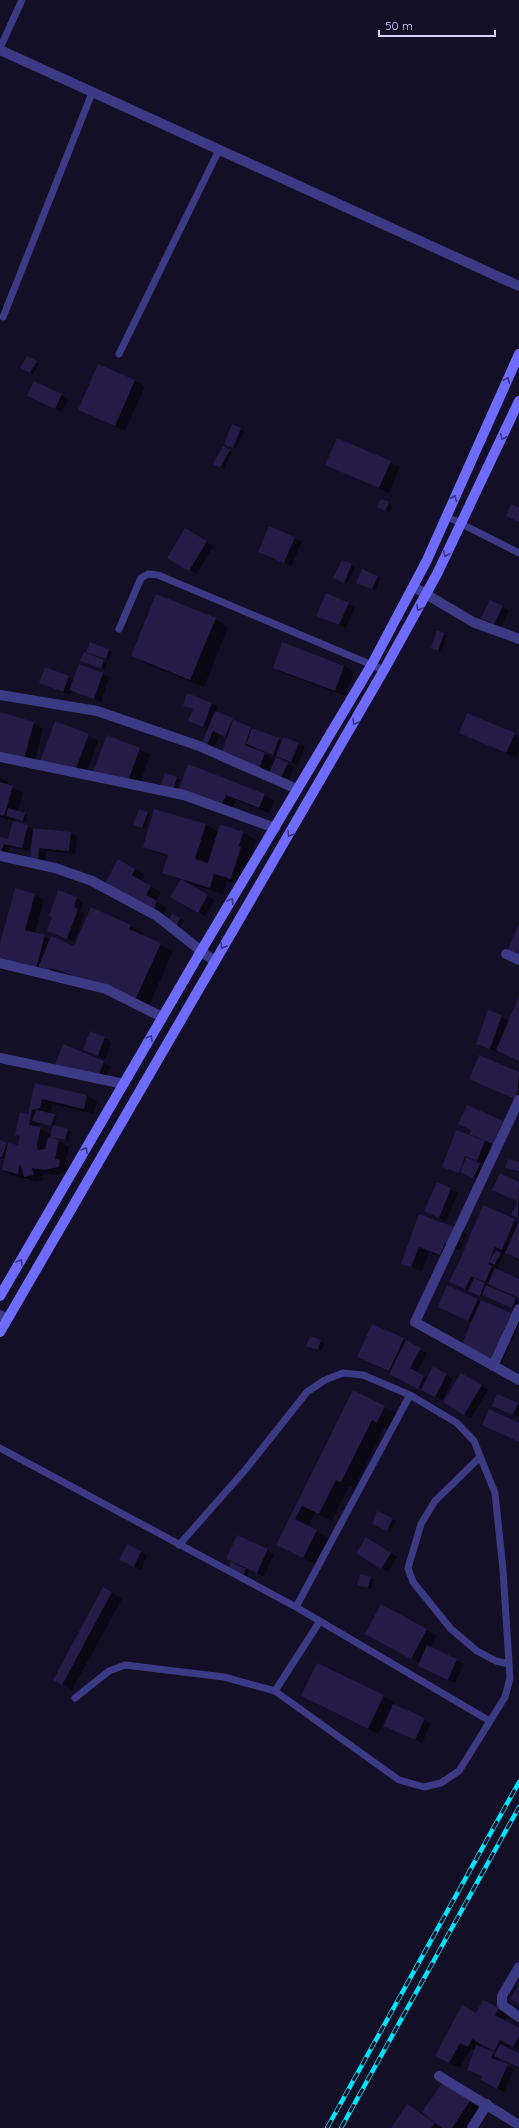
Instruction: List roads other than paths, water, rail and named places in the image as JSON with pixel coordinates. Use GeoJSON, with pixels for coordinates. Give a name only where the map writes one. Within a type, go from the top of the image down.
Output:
{"type":"FeatureCollection","features":[{"type":"Feature","properties":{"kind":"street"},"geometry":{"type":"LineString","coordinates":[[0,49],[92,93],[519,286]]}},
{"type":"Feature","properties":{"kind":"street"},"geometry":{"type":"LineString","coordinates":[[0,1296],[201,951],[372,664],[414,587],[519,354]]}},
{"type":"Feature","properties":{"kind":"street"},"geometry":{"type":"LineString","coordinates":[[0,1332],[4,1317],[214,961],[427,594],[519,401]]}},
{"type":"Feature","properties":{"kind":"street"},"geometry":{"type":"LineString","coordinates":[[414,587],[473,622],[519,640]]}},
{"type":"Feature","properties":{"kind":"street"},"geometry":{"type":"LineString","coordinates":[[1,698],[97,711],[199,746],[297,789]]}},
{"type":"Feature","properties":{"kind":"street"},"geometry":{"type":"LineString","coordinates":[[0,757],[184,795],[275,828]]}},
{"type":"Feature","properties":{"kind":"street"},"geometry":{"type":"LineString","coordinates":[[0,856],[55,868],[92,881],[157,916],[214,961]]}},
{"type":"Feature","properties":{"kind":"street"},"geometry":{"type":"LineString","coordinates":[[506,954],[519,960]]}},
{"type":"Feature","properties":{"kind":"street"},"geometry":{"type":"LineString","coordinates":[[0,963],[106,989],[162,1018]]}},
{"type":"Feature","properties":{"kind":"street"},"geometry":{"type":"LineString","coordinates":[[0,1058],[124,1084]]}},
{"type":"Feature","properties":{"kind":"street"},"geometry":{"type":"LineString","coordinates":[[519,1100],[415,1322],[519,1380]]}},
{"type":"Feature","properties":{"kind":"street"},"geometry":{"type":"LineString","coordinates":[[493,1366],[519,1309]]}},
{"type":"Feature","properties":{"kind":"street"},"geometry":{"type":"LineString","coordinates":[[519,1967],[502,1996],[502,2005],[519,2017]]}},
{"type":"Feature","properties":{"kind":"street"},"geometry":{"type":"LineString","coordinates":[[439,2076],[519,2125]]}},
{"type":"Feature","properties":{"kind":"street"},"geometry":{"type":"LineString","coordinates":[[472,2128],[487,2104]]}},
{"type":"Feature","properties":{"kind":"lane"},"geometry":{"type":"LineString","coordinates":[[0,49],[22,0]]}},
{"type":"Feature","properties":{"kind":"lane"},"geometry":{"type":"LineString","coordinates":[[3,316],[92,93]]}},
{"type":"Feature","properties":{"kind":"lane"},"geometry":{"type":"LineString","coordinates":[[119,354],[219,150]]}},
{"type":"Feature","properties":{"kind":"lane"},"geometry":{"type":"LineString","coordinates":[[446,516],[519,552]]}},
{"type":"Feature","properties":{"kind":"lane"},"geometry":{"type":"LineString","coordinates":[[119,629],[141,578],[148,574],[158,575],[384,670]]}},
{"type":"Feature","properties":{"kind":"lane"},"geometry":{"type":"LineString","coordinates":[[75,1698],[109,1671],[125,1665],[224,1677],[275,1691],[399,1780],[424,1788],[441,1783],[459,1771],[488,1720],[505,1697],[510,1678],[510,1664],[503,1570],[495,1493],[474,1441],[457,1423],[410,1395],[363,1375],[343,1373],[325,1380],[307,1392],[246,1469],[179,1545]]}},
{"type":"Feature","properties":{"kind":"lane"},"geometry":{"type":"LineString","coordinates":[[296,1607],[410,1395]]}},
{"type":"Feature","properties":{"kind":"lane"},"geometry":{"type":"LineString","coordinates":[[0,1448],[296,1607],[488,1720]]}},
{"type":"Feature","properties":{"kind":"lane"},"geometry":{"type":"LineString","coordinates":[[480,1457],[435,1501],[421,1524],[408,1568],[413,1582],[451,1629],[477,1651],[496,1662],[510,1664]]}},
{"type":"Feature","properties":{"kind":"lane"},"geometry":{"type":"LineString","coordinates":[[275,1691],[320,1621]]}},
{"type":"Feature","properties":{"kind":"railway"},"geometry":{"type":"LineString","coordinates":[[327,2128],[519,1782]]}},
{"type":"Feature","properties":{"kind":"railway"},"geometry":{"type":"LineString","coordinates":[[341,2128],[519,1807]]}}]}
